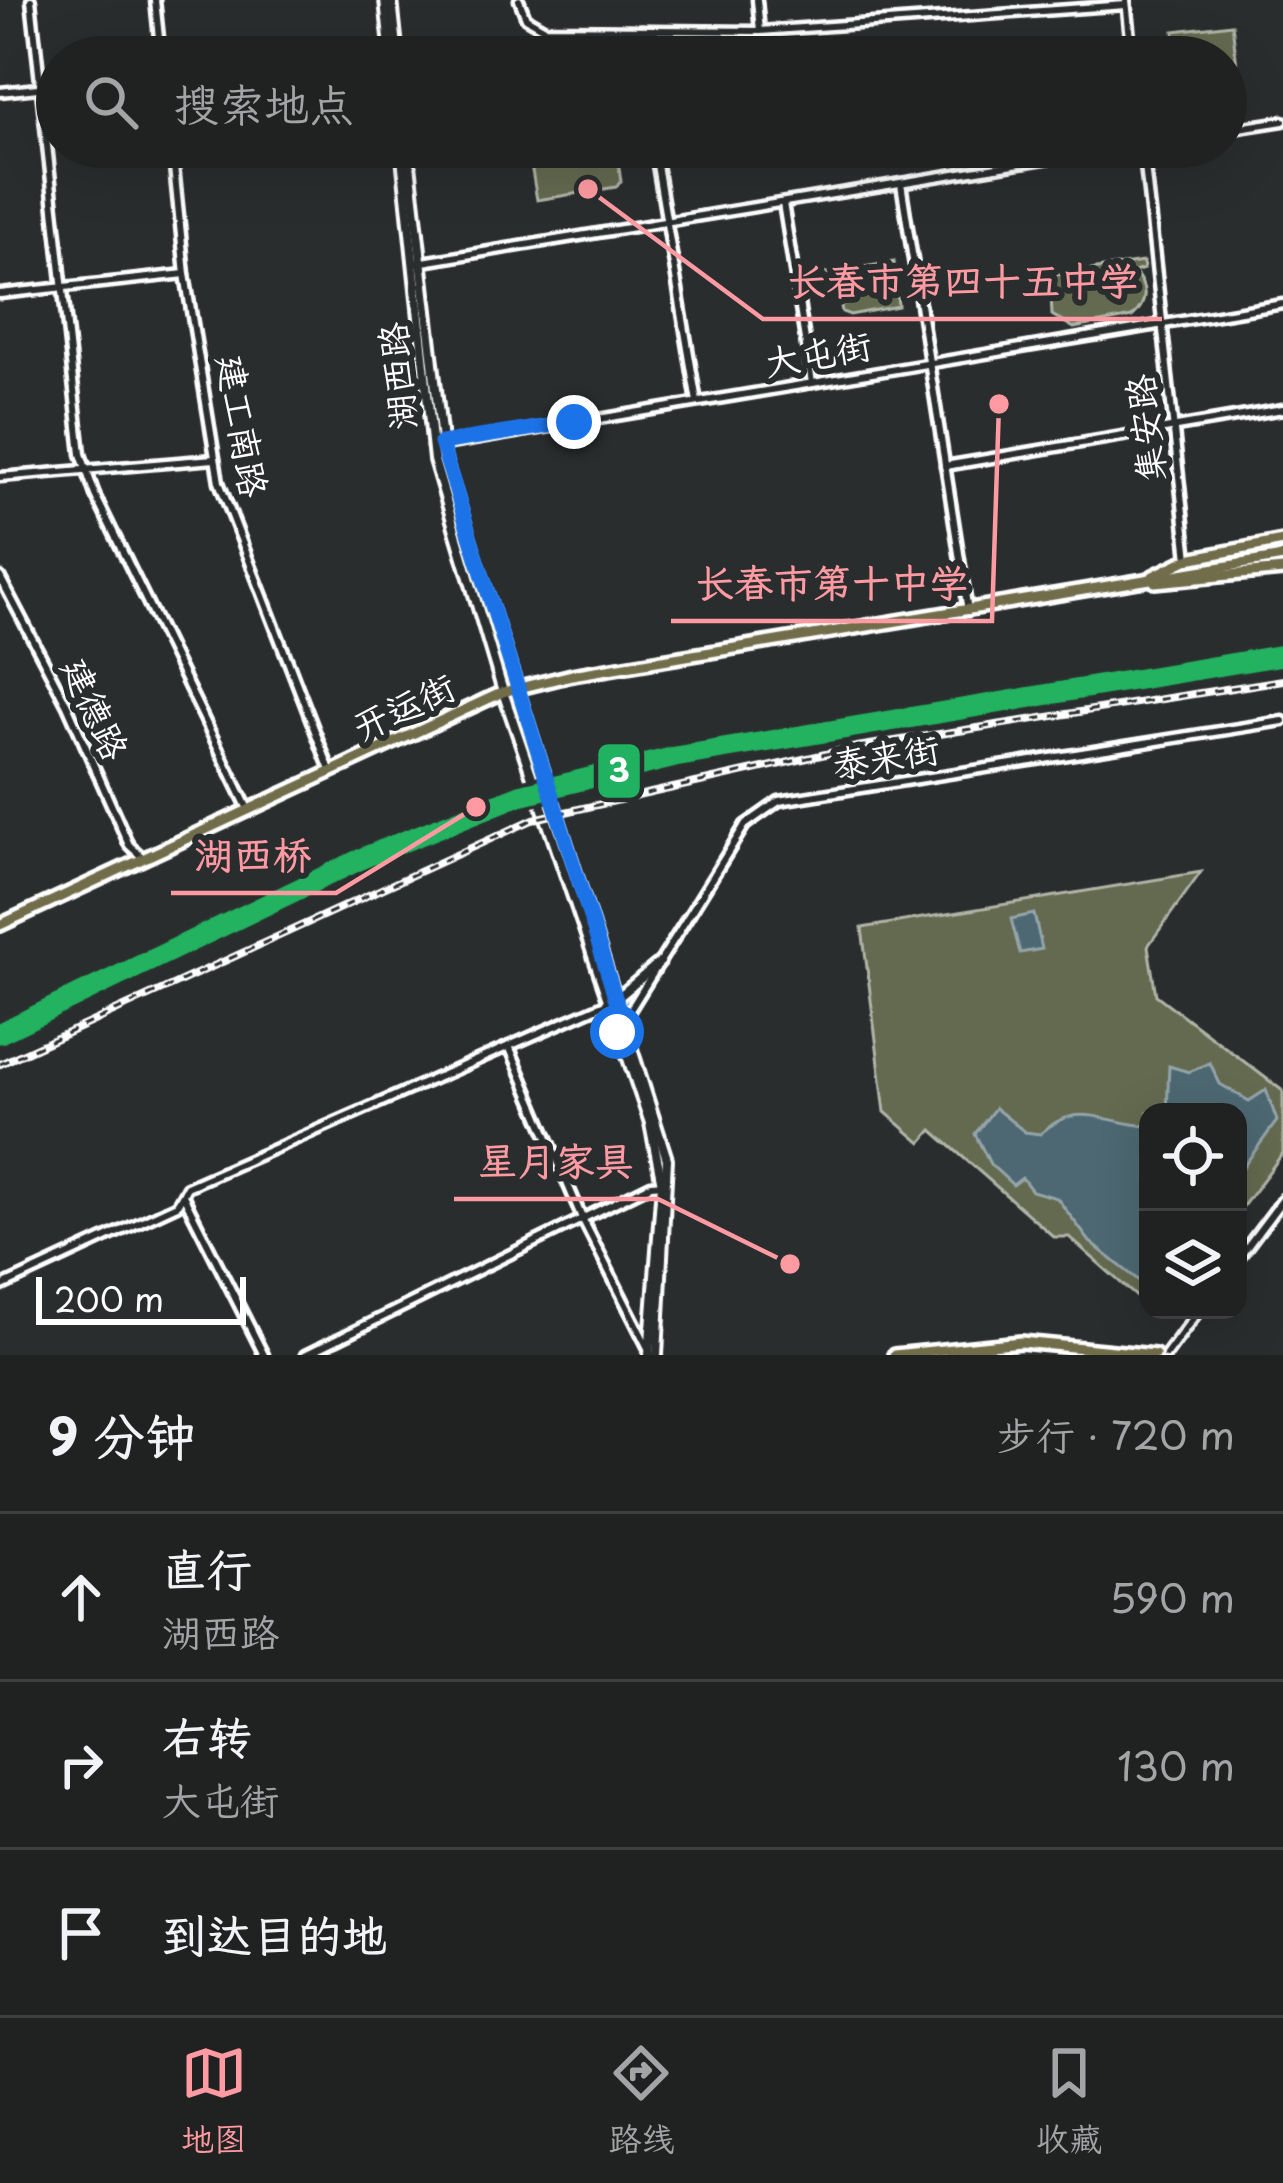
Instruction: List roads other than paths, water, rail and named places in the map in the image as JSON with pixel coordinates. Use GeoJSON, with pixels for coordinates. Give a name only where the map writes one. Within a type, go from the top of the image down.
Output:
{"type":"FeatureCollection","features":[{"type":"Feature","properties":{"kind":"main road"},"geometry":{"type":"LineString","coordinates":[[388,0],[392,36]]}},
{"type":"Feature","properties":{"kind":"main road","name":"湖西路"},"geometry":{"type":"LineString","coordinates":[[406,168],[436,445],[666,1184]]}},
{"type":"Feature","properties":{"kind":"main road","name":"开运街"},"geometry":{"type":"LineString","coordinates":[[1143,582],[1187,560],[1283,542]]}},
{"type":"Feature","properties":{"kind":"main road","name":"开运街"},"geometry":{"type":"LineString","coordinates":[[0,925],[509,691],[1283,557]]}},
{"type":"Feature","properties":{"kind":"main road","name":"开运街"},"geometry":{"type":"LineString","coordinates":[[1143,582],[1176,584],[1283,570]]}},
{"type":"Feature","properties":{"kind":"main road"},"geometry":{"type":"LineString","coordinates":[[610,1002],[661,962]]}},
{"type":"Feature","properties":{"kind":"main road","name":"湖西路"},"geometry":{"type":"LineString","coordinates":[[610,1002],[623,1022],[658,1122],[666,1184],[652,1353]]}},
{"type":"Feature","properties":{"kind":"main road"},"geometry":{"type":"LineString","coordinates":[[894,1355],[1021,1342],[1156,1355]]}},
{"type":"Feature","properties":{"kind":"street"},"geometry":{"type":"LineString","coordinates":[[31,0],[36,40]]}},
{"type":"Feature","properties":{"kind":"street"},"geometry":{"type":"LineString","coordinates":[[155,0],[159,36]]}},
{"type":"Feature","properties":{"kind":"street"},"geometry":{"type":"LineString","coordinates":[[519,0],[526,18],[545,29],[760,32],[1126,2],[1130,36]]}},
{"type":"Feature","properties":{"kind":"street"},"geometry":{"type":"LineString","coordinates":[[757,0],[760,32]]}},
{"type":"Feature","properties":{"kind":"street"},"geometry":{"type":"LineString","coordinates":[[642,31],[642,36]]}},
{"type":"Feature","properties":{"kind":"street"},"geometry":{"type":"LineString","coordinates":[[0,92],[36,89]]}},
{"type":"Feature","properties":{"kind":"street"},"geometry":{"type":"LineString","coordinates":[[1247,127],[1283,121]]}},
{"type":"Feature","properties":{"kind":"street"},"geometry":{"type":"LineString","coordinates":[[50,168],[86,472],[248,809]]}},
{"type":"Feature","properties":{"kind":"street","name":"建工南路"},"geometry":{"type":"LineString","coordinates":[[174,168],[185,274],[214,459],[231,519],[330,770]]}},
{"type":"Feature","properties":{"kind":"street"},"geometry":{"type":"LineString","coordinates":[[658,168],[697,402]]}},
{"type":"Feature","properties":{"kind":"street"},"geometry":{"type":"LineString","coordinates":[[417,262],[992,168]]}},
{"type":"Feature","properties":{"kind":"street","name":"集安路"},"geometry":{"type":"LineString","coordinates":[[1145,168],[1187,560]]}},
{"type":"Feature","properties":{"kind":"street"},"geometry":{"type":"LineString","coordinates":[[902,183],[968,611]]}},
{"type":"Feature","properties":{"kind":"street"},"geometry":{"type":"LineString","coordinates":[[783,203],[812,383]]}},
{"type":"Feature","properties":{"kind":"street"},"geometry":{"type":"LineString","coordinates":[[0,294],[185,274]]}},
{"type":"Feature","properties":{"kind":"street","name":"大屯街"},"geometry":{"type":"LineString","coordinates":[[436,445],[1283,304]]}},
{"type":"Feature","properties":{"kind":"street"},"geometry":{"type":"LineString","coordinates":[[945,466],[1283,409]]}},
{"type":"Feature","properties":{"kind":"street"},"geometry":{"type":"LineString","coordinates":[[0,477],[214,459]]}},
{"type":"Feature","properties":{"kind":"street","name":"建德路"},"geometry":{"type":"LineString","coordinates":[[0,577],[67,705],[129,845],[145,859]]}},
{"type":"Feature","properties":{"kind":"street","name":"泰来街"},"geometry":{"type":"LineString","coordinates":[[617,1032],[745,825],[779,801],[1283,721]]}},
{"type":"Feature","properties":{"kind":"street"},"geometry":{"type":"LineString","coordinates":[[0,1287],[177,1205],[188,1187],[610,1002]]}},
{"type":"Feature","properties":{"kind":"street"},"geometry":{"type":"LineString","coordinates":[[509,1046],[582,1218],[652,1353]]}},
{"type":"Feature","properties":{"kind":"street"},"geometry":{"type":"LineString","coordinates":[[305,1355],[651,1184],[666,1184]]}},
{"type":"Feature","properties":{"kind":"street"},"geometry":{"type":"LineString","coordinates":[[184,1197],[264,1355]]}},
{"type":"Feature","properties":{"kind":"street"},"geometry":{"type":"LineString","coordinates":[[1247,1247],[1283,1199]]}},
{"type":"Feature","properties":{"kind":"street"},"geometry":{"type":"LineString","coordinates":[[177,1205],[190,1209]]}},
{"type":"Feature","properties":{"kind":"street"},"geometry":{"type":"LineString","coordinates":[[1166,1355],[1192,1319]]}},
{"type":"Feature","properties":{"kind":"water"},"geometry":{"type":"Polygon","coordinates":[[[1034,914],[1042,949],[1020,953],[1011,919],[1034,914]]]}},
{"type":"Feature","properties":{"kind":"water"},"geometry":{"type":"Polygon","coordinates":[[[1210,1063],[1220,1084],[1249,1101],[1266,1090],[1277,1121],[1247,1162],[1247,1103],[1167,1103],[1169,1066],[1189,1072],[1210,1063]]]}},
{"type":"Feature","properties":{"kind":"water"},"geometry":{"type":"Polygon","coordinates":[[[995,1108],[1025,1132],[1040,1134],[1054,1123],[1079,1115],[1139,1125],[1139,1281],[1090,1242],[1057,1198],[1032,1191],[1022,1178],[1013,1185],[990,1164],[975,1134],[995,1108]]]}},
{"type":"Feature","properties":{"kind":"railway"},"geometry":{"type":"LineString","coordinates":[[0,1064],[534,819],[857,747],[1283,680]]}},
{"type":"Feature","properties":{"kind":"place","name":"长春市第四十五中学"},"geometry":{"type":"Point","coordinates":[588,189]}},
{"type":"Feature","properties":{"kind":"place","name":"长春市第十中学"},"geometry":{"type":"Point","coordinates":[999,404]}},
{"type":"Feature","properties":{"kind":"place","name":"湖西桥"},"geometry":{"type":"Point","coordinates":[476,807]}},
{"type":"Feature","properties":{"kind":"place","name":"星月家具"},"geometry":{"type":"Point","coordinates":[790,1264]}}]}
